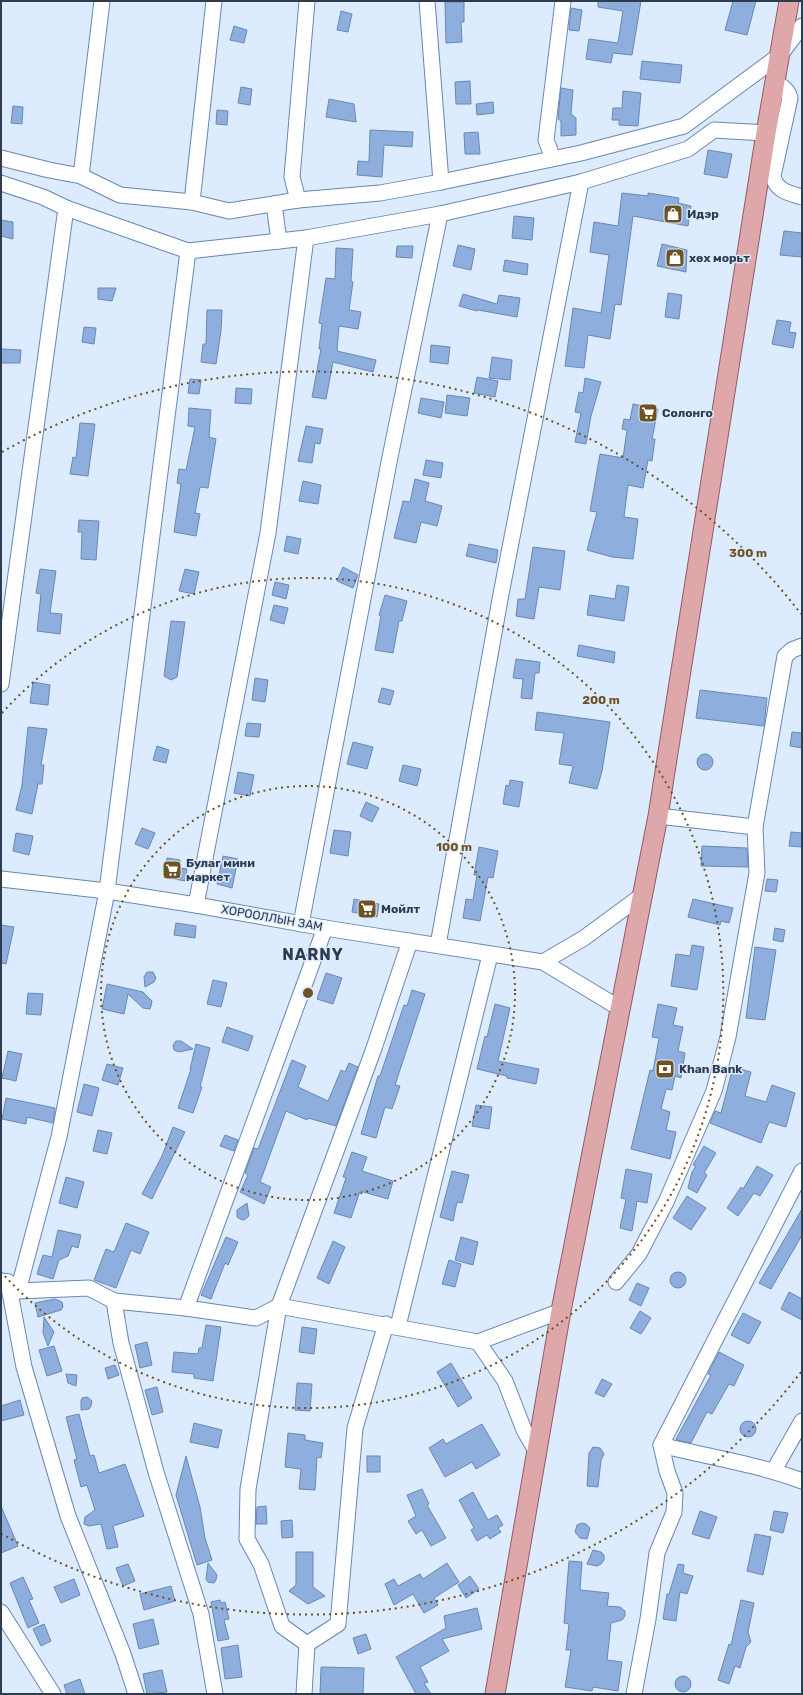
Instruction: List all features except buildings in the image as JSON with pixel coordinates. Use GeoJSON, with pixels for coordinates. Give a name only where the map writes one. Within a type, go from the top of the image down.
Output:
{"type":"FeatureCollection","features":[{"type":"Feature","properties":{"kind":"main road"},"geometry":{"type":"LineString","coordinates":[[494,1694],[536,1451],[549,1388],[561,1310],[621,1009],[641,896],[658,816],[766,133],[789,1]]}},
{"type":"Feature","properties":{"kind":"street"},"geometry":{"type":"LineString","coordinates":[[81,176],[102,1]]}},
{"type":"Feature","properties":{"kind":"street"},"geometry":{"type":"LineString","coordinates":[[192,202],[214,1]]}},
{"type":"Feature","properties":{"kind":"street"},"geometry":{"type":"LineString","coordinates":[[298,200],[292,177],[308,1]]}},
{"type":"Feature","properties":{"kind":"street"},"geometry":{"type":"LineString","coordinates":[[427,1],[441,182]]}},
{"type":"Feature","properties":{"kind":"street"},"geometry":{"type":"LineString","coordinates":[[553,158],[546,140],[563,1]]}},
{"type":"Feature","properties":{"kind":"street"},"geometry":{"type":"LineString","coordinates":[[1,158],[81,176],[120,195],[192,202],[229,211],[298,200],[380,193],[580,153],[684,126],[780,55],[802,26]]}},
{"type":"Feature","properties":{"kind":"street"},"geometry":{"type":"LineString","coordinates":[[775,83],[781,85],[788,92],[790,98],[773,176],[774,182],[780,189],[802,197]]}},
{"type":"Feature","properties":{"kind":"street"},"geometry":{"type":"LineString","coordinates":[[1,183],[43,197],[66,208],[188,251],[306,238],[440,214],[581,182],[688,149],[714,130],[766,133]]}},
{"type":"Feature","properties":{"kind":"street"},"geometry":{"type":"LineString","coordinates":[[438,945],[501,594],[581,182]]}},
{"type":"Feature","properties":{"kind":"street"},"geometry":{"type":"LineString","coordinates":[[274,204],[279,241]]}},
{"type":"Feature","properties":{"kind":"street"},"geometry":{"type":"LineString","coordinates":[[1,684],[66,208]]}},
{"type":"Feature","properties":{"kind":"street"},"geometry":{"type":"LineString","coordinates":[[301,924],[390,457],[440,214]]}},
{"type":"Feature","properties":{"kind":"street"},"geometry":{"type":"LineString","coordinates":[[196,905],[268,533],[306,238]]}},
{"type":"Feature","properties":{"kind":"street"},"geometry":{"type":"LineString","coordinates":[[136,1694],[123,1654],[68,1516],[24,1367],[9,1285],[59,1137],[107,891],[188,251]]}},
{"type":"Feature","properties":{"kind":"street"},"geometry":{"type":"LineString","coordinates":[[616,1282],[640,1254],[666,1202],[714,1091],[728,1037],[757,873],[755,827],[785,656],[792,650],[802,646]]}},
{"type":"Feature","properties":{"kind":"street"},"geometry":{"type":"LineString","coordinates":[[658,816],[755,827]]}},
{"type":"Feature","properties":{"kind":"street","name":"ХОРООЛЛЫН ЗАМ"},"geometry":{"type":"LineString","coordinates":[[1,879],[107,891],[325,928],[438,945],[490,955],[543,962],[621,1009]]}},
{"type":"Feature","properties":{"kind":"street"},"geometry":{"type":"LineString","coordinates":[[543,962],[584,938],[641,896]]}},
{"type":"Feature","properties":{"kind":"street"},"geometry":{"type":"LineString","coordinates":[[186,1308],[325,928]]}},
{"type":"Feature","properties":{"kind":"street"},"geometry":{"type":"LineString","coordinates":[[308,1644],[282,1626],[261,1564],[247,1538],[248,1489],[279,1306],[373,1051],[410,941]]}},
{"type":"Feature","properties":{"kind":"street"},"geometry":{"type":"LineString","coordinates":[[308,1644],[338,1624],[356,1428],[392,1325],[490,955]]}},
{"type":"Feature","properties":{"kind":"street"},"geometry":{"type":"LineString","coordinates":[[634,1694],[648,1619],[657,1553],[674,1512],[675,1493],[667,1472],[661,1445],[802,1171]]}},
{"type":"Feature","properties":{"kind":"street"},"geometry":{"type":"LineString","coordinates":[[9,1285],[89,1288],[114,1301],[186,1308],[256,1318],[279,1306],[392,1325],[478,1342],[561,1310]]}},
{"type":"Feature","properties":{"kind":"street"},"geometry":{"type":"LineString","coordinates":[[114,1301],[121,1343],[156,1472],[200,1614],[215,1694]]}},
{"type":"Feature","properties":{"kind":"street"},"geometry":{"type":"LineString","coordinates":[[478,1342],[505,1381],[524,1430],[536,1451]]}},
{"type":"Feature","properties":{"kind":"street"},"geometry":{"type":"LineString","coordinates":[[774,1470],[802,1421]]}},
{"type":"Feature","properties":{"kind":"street"},"geometry":{"type":"LineString","coordinates":[[661,1445],[717,1459],[774,1470],[802,1481]]}},
{"type":"Feature","properties":{"kind":"street"},"geometry":{"type":"LineString","coordinates":[[1,1612],[53,1694]]}},
{"type":"Feature","properties":{"kind":"street"},"geometry":{"type":"LineString","coordinates":[[304,1694],[308,1644]]}},
{"type":"Feature","properties":{"kind":"place","name":"Идэр"},"geometry":{"type":"Point","coordinates":[673,214]}},
{"type":"Feature","properties":{"kind":"place","name":"хөх морьт"},"geometry":{"type":"Point","coordinates":[675,258]}},
{"type":"Feature","properties":{"kind":"place","name":"Солонго"},"geometry":{"type":"Point","coordinates":[648,413]}},
{"type":"Feature","properties":{"kind":"place","name":"Булаг мини маркет"},"geometry":{"type":"Point","coordinates":[172,870]}},
{"type":"Feature","properties":{"kind":"place","name":"Мойлт"},"geometry":{"type":"Point","coordinates":[367,909]}},
{"type":"Feature","properties":{"kind":"place","name":"Khan Bank"},"geometry":{"type":"Point","coordinates":[665,1069]}},
{"type":"Feature","properties":{"kind":"district","name":"NARNY"},"geometry":{"type":"Point","coordinates":[313,954]}}]}
